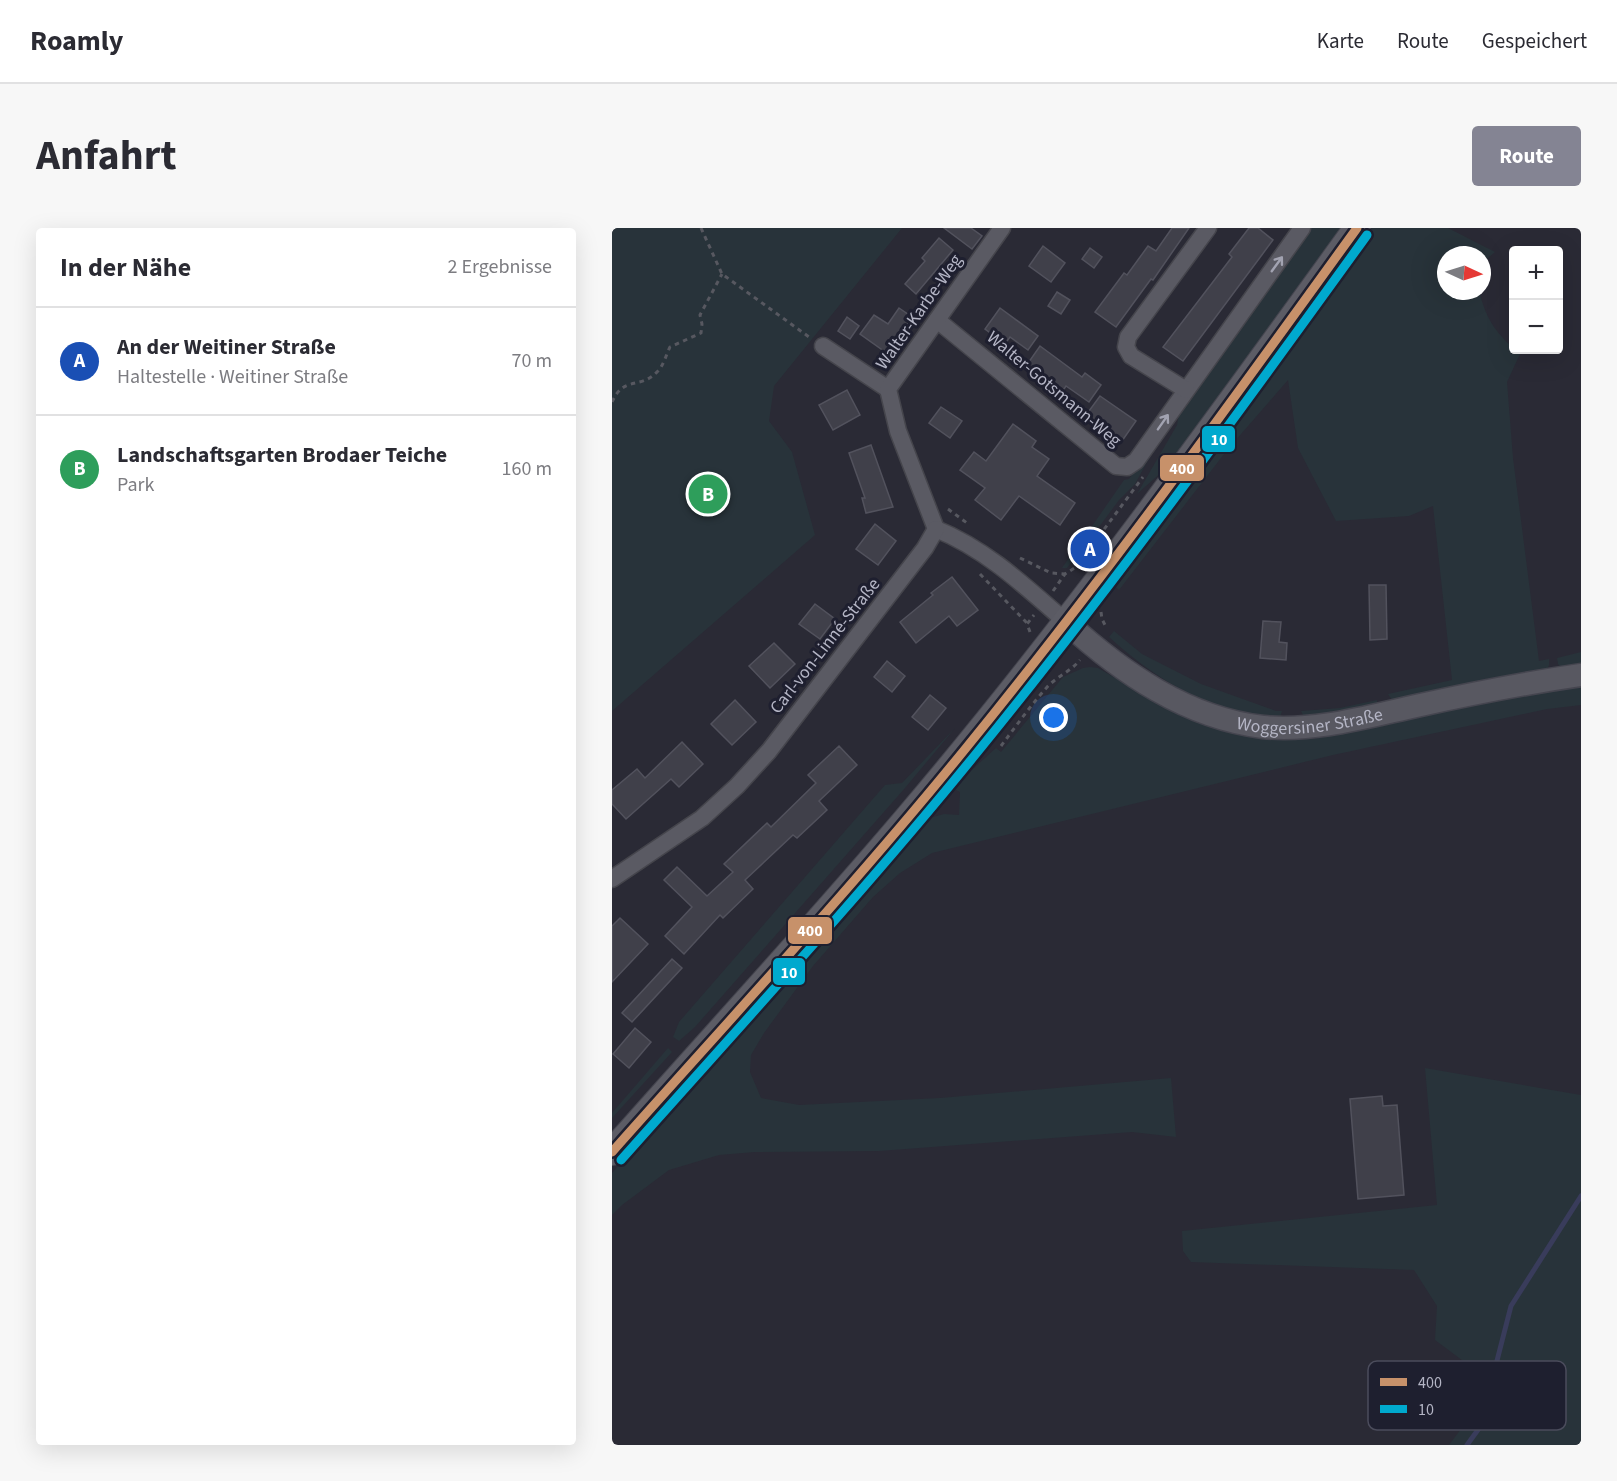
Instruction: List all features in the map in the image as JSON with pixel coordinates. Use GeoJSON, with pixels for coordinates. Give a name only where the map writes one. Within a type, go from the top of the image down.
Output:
{"type":"FeatureCollection","features":[{"type":"Feature","properties":{"kind":"main road"},"geometry":{"type":"LineString","coordinates":[[612,1152],[905,821],[1066,622],[1187,463],[1357,228]]}},
{"type":"Feature","properties":{"kind":"main road","name":"Woggersiner Straße"},"geometry":{"type":"LineString","coordinates":[[1066,622],[1098,651],[1180,703],[1216,717],[1263,727],[1320,726],[1452,698],[1581,675]]}},
{"type":"Feature","properties":{"kind":"street","name":"Walter-Karbe-Weg"},"geometry":{"type":"LineString","coordinates":[[888,389],[1002,228]]}},
{"type":"Feature","properties":{"kind":"street"},"geometry":{"type":"LineString","coordinates":[[1186,390],[1131,356],[1126,347],[1128,337],[1208,228]]}},
{"type":"Feature","properties":{"kind":"street","name":"Walter-Gotsmann-Weg"},"geometry":{"type":"LineString","coordinates":[[937,320],[1116,466],[1126,467],[1136,461],[1294,230]]}},
{"type":"Feature","properties":{"kind":"street","name":"Walter-Karbe-Weg"},"geometry":{"type":"LineString","coordinates":[[823,346],[888,389],[898,431],[936,529]]}},
{"type":"Feature","properties":{"kind":"street"},"geometry":{"type":"LineString","coordinates":[[936,529],[961,539],[975,548],[1066,622]]}},
{"type":"Feature","properties":{"kind":"street","name":"Carl-von-Linné-Straße"},"geometry":{"type":"LineString","coordinates":[[612,879],[702,818],[737,786],[769,751],[925,548],[936,529]]}},
{"type":"Feature","properties":{"kind":"path"},"geometry":{"type":"LineString","coordinates":[[701,228],[722,274],[823,346]]}},
{"type":"Feature","properties":{"kind":"path"},"geometry":{"type":"LineString","coordinates":[[612,402],[616,393],[624,385],[651,378],[660,370],[670,347],[700,333],[702,324],[700,315],[722,274]]}},
{"type":"Feature","properties":{"kind":"path"},"geometry":{"type":"LineString","coordinates":[[1044,602],[1065,574],[1076,567],[1121,504],[1138,487]]}},
{"type":"Feature","properties":{"kind":"path"},"geometry":{"type":"LineString","coordinates":[[977,569],[984,581],[1027,624]]}},
{"type":"Feature","properties":{"kind":"path"},"geometry":{"type":"LineString","coordinates":[[1001,746],[1047,687],[1068,670]]}},
{"type":"Feature","properties":{"kind":"shaded area"},"geometry":{"type":"Polygon","coordinates":[[[612,228],[902,228],[774,386],[769,421],[792,452],[815,535],[612,711],[612,228]]]}},
{"type":"Feature","properties":{"kind":"shaded area"},"geometry":{"type":"Polygon","coordinates":[[[1309,228],[1345,228],[1182,454],[1137,494],[1177,425],[1180,408],[1309,228]]]}},
{"type":"Feature","properties":{"kind":"shaded area"},"geometry":{"type":"Polygon","coordinates":[[[1371,228],[1448,228],[1483,246],[1437,246],[1437,300],[1482,300],[1494,327],[1509,344],[1509,354],[1520,354],[1507,382],[1513,458],[1539,661],[1549,659],[1546,672],[1392,700],[1388,694],[1452,680],[1433,506],[1409,516],[1336,521],[1298,448],[1288,380],[1228,449],[1119,590],[1113,585],[1371,228]]]}},
{"type":"Feature","properties":{"kind":"shaded area"},"geometry":{"type":"Polygon","coordinates":[[[1164,431],[1135,484],[1119,500],[1093,535],[1088,532],[1124,480],[1129,479],[1164,431]]]}},
{"type":"Feature","properties":{"kind":"shaded area"},"geometry":{"type":"Polygon","coordinates":[[[1078,545],[1083,548],[1067,568],[1062,568],[1078,545]]]}},
{"type":"Feature","properties":{"kind":"shaded area"},"geometry":{"type":"Polygon","coordinates":[[[1114,631],[1142,654],[1201,684],[1276,711],[1282,711],[1280,717],[1231,710],[1187,693],[1147,668],[1109,637],[1114,631]]]}},
{"type":"Feature","properties":{"kind":"shaded area"},"geometry":{"type":"Polygon","coordinates":[[[1581,652],[1581,667],[1563,670],[1558,664],[1557,658],[1581,652]]]}},
{"type":"Feature","properties":{"kind":"shaded area"},"geometry":{"type":"Polygon","coordinates":[[[1090,667],[1098,668],[1155,701],[1262,738],[1291,740],[1320,738],[1455,707],[1581,684],[1581,705],[1547,709],[1333,755],[932,853],[900,873],[873,897],[813,966],[764,1033],[751,1055],[750,1072],[761,1098],[799,1105],[940,1098],[1171,1078],[1176,1137],[1132,1132],[879,1151],[755,1152],[719,1155],[669,1170],[612,1215],[612,1173],[926,819],[944,814],[959,815],[960,792],[952,788],[996,748],[1001,752],[1063,677],[1090,667]]]}},
{"type":"Feature","properties":{"kind":"shaded area"},"geometry":{"type":"Polygon","coordinates":[[[1377,700],[1377,704],[1346,712],[1304,717],[1301,711],[1340,708],[1377,700]]]}},
{"type":"Feature","properties":{"kind":"shaded area"},"geometry":{"type":"Polygon","coordinates":[[[955,728],[695,1027],[679,1041],[673,1037],[679,1022],[885,785],[902,783],[955,728]]]}},
{"type":"Feature","properties":{"kind":"shaded area"},"geometry":{"type":"Polygon","coordinates":[[[668,1048],[672,1052],[612,1118],[612,1113],[668,1048]]]}},
{"type":"Feature","properties":{"kind":"shaded area"},"geometry":{"type":"Polygon","coordinates":[[[1425,1068],[1581,1095],[1581,1445],[1449,1445],[1460,1430],[1566,1430],[1566,1361],[1463,1361],[1435,1340],[1437,1306],[1414,1270],[1191,1262],[1183,1251],[1182,1231],[1437,1205],[1425,1068]]]}},
{"type":"Feature","properties":{"kind":"building"},"geometry":{"type":"Polygon","coordinates":[[[944,228],[971,228],[982,236],[972,249],[944,228]]]}},
{"type":"Feature","properties":{"kind":"building"},"geometry":{"type":"Polygon","coordinates":[[[1172,228],[1189,228],[1153,280],[1151,279],[1116,327],[1095,312],[1124,273],[1127,275],[1148,246],[1156,251],[1172,228]]]}},
{"type":"Feature","properties":{"kind":"building"},"geometry":{"type":"Polygon","coordinates":[[[1249,228],[1258,228],[1273,240],[1183,361],[1163,347],[1232,257],[1229,254],[1249,228]]]}},
{"type":"Feature","properties":{"kind":"building"},"geometry":{"type":"Polygon","coordinates":[[[939,238],[953,250],[916,294],[905,284],[925,261],[922,258],[939,238]]]}},
{"type":"Feature","properties":{"kind":"building"},"geometry":{"type":"Polygon","coordinates":[[[1043,246],[1065,263],[1051,282],[1029,266],[1043,246]]]}},
{"type":"Feature","properties":{"kind":"building"},"geometry":{"type":"Polygon","coordinates":[[[1090,248],[1102,257],[1094,268],[1082,259],[1090,248]]]}},
{"type":"Feature","properties":{"kind":"building"},"geometry":{"type":"Polygon","coordinates":[[[1057,292],[1070,300],[1061,314],[1048,306],[1057,292]]]}},
{"type":"Feature","properties":{"kind":"building"},"geometry":{"type":"Polygon","coordinates":[[[899,308],[912,317],[888,354],[860,334],[874,315],[888,324],[899,308]]]}},
{"type":"Feature","properties":{"kind":"building"},"geometry":{"type":"Polygon","coordinates":[[[1000,308],[1038,336],[1028,350],[1010,337],[1005,344],[985,329],[1000,308]]]}},
{"type":"Feature","properties":{"kind":"building"},"geometry":{"type":"Polygon","coordinates":[[[847,317],[859,326],[850,339],[838,331],[847,317]]]}},
{"type":"Feature","properties":{"kind":"building"},"geometry":{"type":"Polygon","coordinates":[[[1040,346],[1082,377],[1085,373],[1101,385],[1089,402],[1066,386],[1062,392],[1026,366],[1040,346]]]}},
{"type":"Feature","properties":{"kind":"building"},"geometry":{"type":"Polygon","coordinates":[[[847,390],[860,415],[833,430],[819,405],[847,390]]]}},
{"type":"Feature","properties":{"kind":"building"},"geometry":{"type":"Polygon","coordinates":[[[1100,396],[1136,421],[1122,441],[1086,415],[1100,396]]]}},
{"type":"Feature","properties":{"kind":"building"},"geometry":{"type":"Polygon","coordinates":[[[941,407],[962,421],[950,438],[929,423],[941,407]]]}},
{"type":"Feature","properties":{"kind":"building"},"geometry":{"type":"Polygon","coordinates":[[[1013,424],[1036,441],[1032,447],[1049,459],[1037,476],[1075,503],[1060,525],[1019,496],[1001,520],[975,500],[985,488],[960,470],[974,452],[986,461],[1013,424]]]}},
{"type":"Feature","properties":{"kind":"building"},"geometry":{"type":"Polygon","coordinates":[[[871,445],[893,507],[866,513],[862,498],[865,498],[849,453],[871,445]]]}},
{"type":"Feature","properties":{"kind":"building"},"geometry":{"type":"Polygon","coordinates":[[[875,524],[896,541],[878,565],[856,549],[875,524]]]}},
{"type":"Feature","properties":{"kind":"building"},"geometry":{"type":"Polygon","coordinates":[[[952,577],[978,610],[957,626],[949,616],[916,643],[900,622],[952,577]]]}},
{"type":"Feature","properties":{"kind":"building"},"geometry":{"type":"Polygon","coordinates":[[[1369,585],[1386,585],[1387,639],[1370,640],[1369,585]]]}},
{"type":"Feature","properties":{"kind":"building"},"geometry":{"type":"Polygon","coordinates":[[[815,604],[835,619],[820,639],[799,624],[815,604]]]}},
{"type":"Feature","properties":{"kind":"building"},"geometry":{"type":"Polygon","coordinates":[[[1263,621],[1281,622],[1279,642],[1287,643],[1286,660],[1260,658],[1263,621]]]}},
{"type":"Feature","properties":{"kind":"building"},"geometry":{"type":"Polygon","coordinates":[[[774,643],[795,664],[770,688],[749,666],[774,643]]]}},
{"type":"Feature","properties":{"kind":"building"},"geometry":{"type":"Polygon","coordinates":[[[887,661],[905,676],[892,692],[874,677],[887,661]]]}},
{"type":"Feature","properties":{"kind":"building"},"geometry":{"type":"Polygon","coordinates":[[[930,695],[946,708],[928,730],[912,717],[930,695]]]}},
{"type":"Feature","properties":{"kind":"building"},"geometry":{"type":"Polygon","coordinates":[[[735,700],[756,722],[732,745],[711,724],[735,700]]]}},
{"type":"Feature","properties":{"kind":"building"},"geometry":{"type":"Polygon","coordinates":[[[682,742],[703,764],[679,787],[671,779],[626,819],[612,804],[612,790],[637,769],[645,778],[682,742]]]}},
{"type":"Feature","properties":{"kind":"building"},"geometry":{"type":"Polygon","coordinates":[[[839,746],[857,765],[819,801],[827,810],[797,838],[793,835],[745,880],[753,889],[723,918],[720,915],[684,954],[665,936],[692,907],[664,880],[677,867],[707,896],[733,872],[724,864],[767,823],[771,827],[816,783],[808,775],[839,746]]]}},
{"type":"Feature","properties":{"kind":"building"},"geometry":{"type":"Polygon","coordinates":[[[620,918],[648,944],[612,982],[612,926],[620,918]]]}},
{"type":"Feature","properties":{"kind":"building"},"geometry":{"type":"Polygon","coordinates":[[[672,959],[682,968],[632,1022],[622,1013],[672,959]]]}},
{"type":"Feature","properties":{"kind":"building"},"geometry":{"type":"Polygon","coordinates":[[[635,1028],[651,1042],[629,1068],[613,1054],[635,1028]]]}},
{"type":"Feature","properties":{"kind":"building"},"geometry":{"type":"Polygon","coordinates":[[[1382,1096],[1383,1106],[1397,1105],[1404,1195],[1358,1199],[1350,1099],[1382,1096]]]}},
{"type":"Feature","properties":{"kind":"waterway"},"geometry":{"type":"LineString","coordinates":[[1497,1361],[1511,1306],[1581,1196]]}},
{"type":"Feature","properties":{"kind":"waterway"},"geometry":{"type":"LineString","coordinates":[[1467,1445],[1478,1430]]}},
{"type":"Feature","properties":{"kind":"transit line","name":"400"},"geometry":{"type":"LineString","coordinates":[[612,1152],[836,902],[1017,685],[1214,426],[1357,228]]}},
{"type":"Feature","properties":{"kind":"transit line","name":"10"},"geometry":{"type":"LineString","coordinates":[[621,1160],[845,909],[1026,692],[1126,563],[1367,235]]}},
{"type":"Feature","properties":{"kind":"place","name":"Landschaftsgarten Brodaer Teiche"},"geometry":{"type":"Point","coordinates":[708,494]}},
{"type":"Feature","properties":{"kind":"place","name":"An der Weitiner Straße"},"geometry":{"type":"Point","coordinates":[1090,549]}}]}
